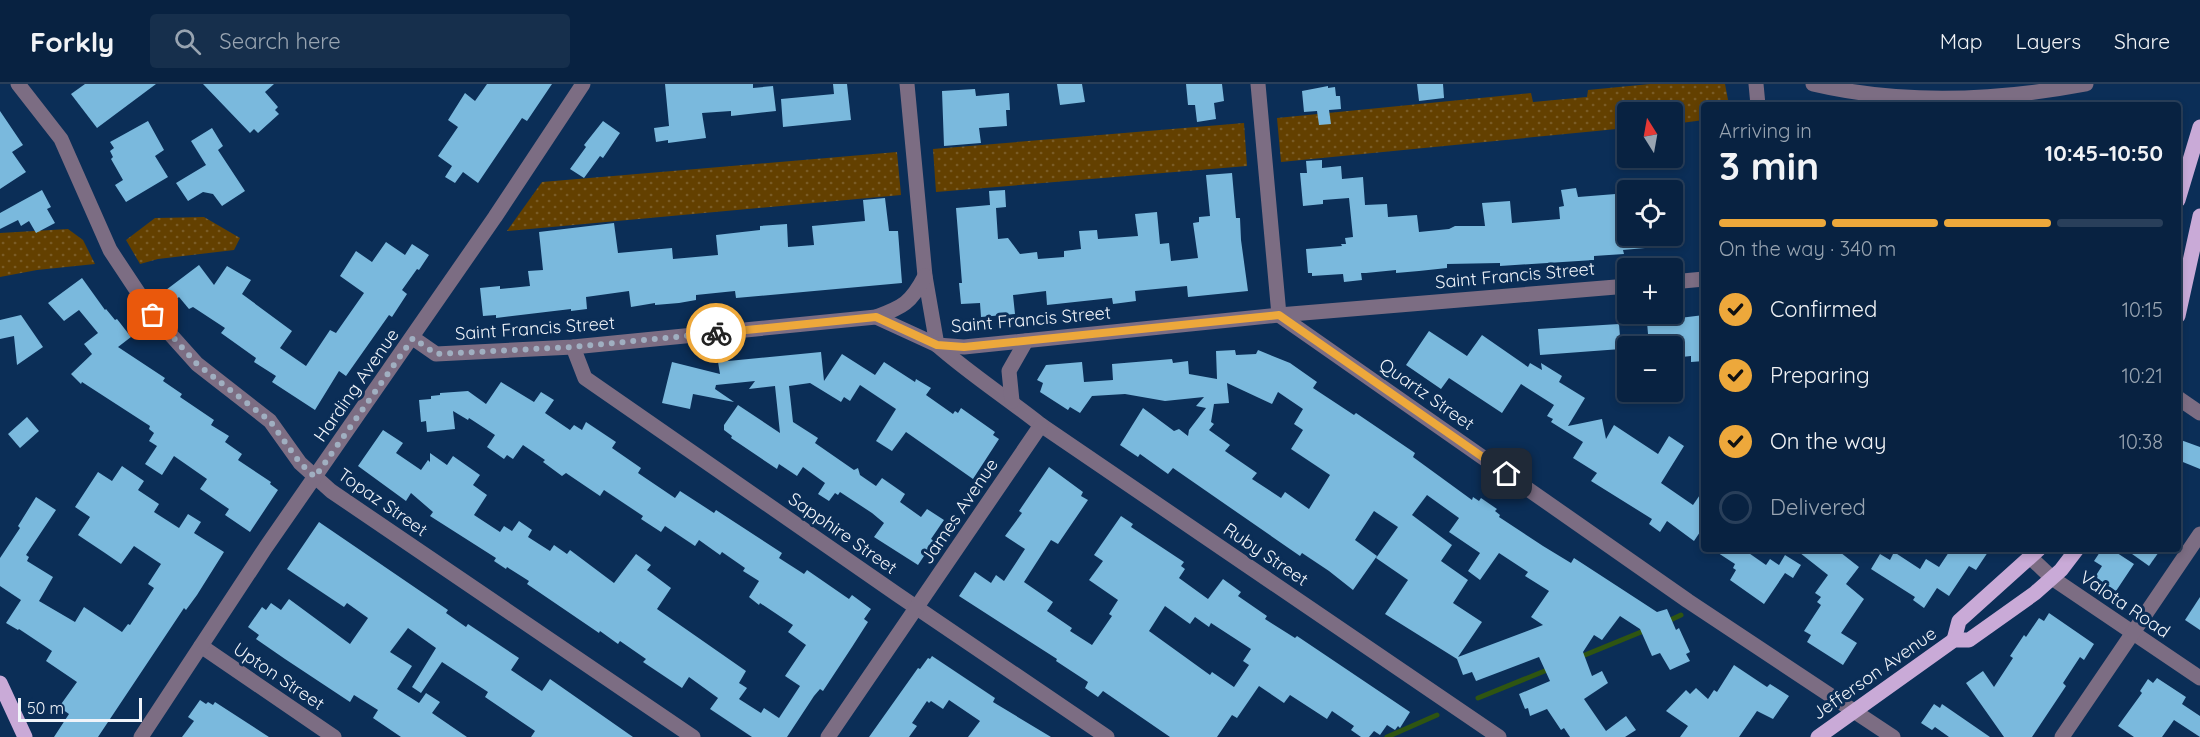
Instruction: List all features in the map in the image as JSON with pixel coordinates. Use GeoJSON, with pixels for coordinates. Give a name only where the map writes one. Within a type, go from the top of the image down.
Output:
{"type":"FeatureCollection","features":[{"type":"Feature","properties":{"kind":"main road"},"geometry":{"type":"LineString","coordinates":[[2181,190],[2200,127]]}},
{"type":"Feature","properties":{"kind":"main road"},"geometry":{"type":"LineString","coordinates":[[2181,302],[2200,216]]}},
{"type":"Feature","properties":{"kind":"main road","name":"Jefferson Avenue"},"geometry":{"type":"LineString","coordinates":[[1818,737],[1954,640],[1969,640],[2052,578],[2075,552]]}},
{"type":"Feature","properties":{"kind":"main road","name":"Jefferson Avenue"},"geometry":{"type":"LineString","coordinates":[[1954,640],[1959,621],[2035,553]]}},
{"type":"Feature","properties":{"kind":"main road"},"geometry":{"type":"LineString","coordinates":[[0,683],[25,737]]}},
{"type":"Feature","properties":{"kind":"street","name":"Topaz Street"},"geometry":{"type":"LineString","coordinates":[[18,84],[61,139],[110,250],[153,315],[197,364],[270,421],[300,463],[331,491],[693,737]]}},
{"type":"Feature","properties":{"kind":"street","name":"Harding Avenue"},"geometry":{"type":"LineString","coordinates":[[141,737],[266,547],[413,338],[583,84]]}},
{"type":"Feature","properties":{"kind":"street"},"geometry":{"type":"LineString","coordinates":[[907,84],[925,276],[937,345]]}},
{"type":"Feature","properties":{"kind":"street"},"geometry":{"type":"LineString","coordinates":[[1258,84],[1279,315]]}},
{"type":"Feature","properties":{"kind":"street"},"geometry":{"type":"LineString","coordinates":[[1756,84],[1758,102]]}},
{"type":"Feature","properties":{"kind":"street"},"geometry":{"type":"LineString","coordinates":[[1813,84],[1906,99],[1981,98],[2048,91],[2086,84]]}},
{"type":"Feature","properties":{"kind":"street"},"geometry":{"type":"LineString","coordinates":[[876,317],[897,309],[915,297],[925,276]]}},
{"type":"Feature","properties":{"kind":"street"},"geometry":{"type":"LineString","coordinates":[[1683,281],[1701,279]]}},
{"type":"Feature","properties":{"kind":"street","name":"Saint Francis Street"},"geometry":{"type":"LineString","coordinates":[[413,338],[436,354],[573,347],[876,317],[937,345],[964,347],[1279,315],[1617,287]]}},
{"type":"Feature","properties":{"kind":"street","name":"Quartz Street"},"geometry":{"type":"LineString","coordinates":[[1279,315],[1688,601],[1893,737]]}},
{"type":"Feature","properties":{"kind":"street"},"geometry":{"type":"LineString","coordinates":[[1012,401],[1009,371],[1026,341]]}},
{"type":"Feature","properties":{"kind":"street","name":"Ruby Street"},"geometry":{"type":"LineString","coordinates":[[937,345],[960,366],[1012,401],[1041,425],[1500,737]]}},
{"type":"Feature","properties":{"kind":"street","name":"Sapphire Street"},"geometry":{"type":"LineString","coordinates":[[573,347],[585,378],[1107,737]]}},
{"type":"Feature","properties":{"kind":"street"},"geometry":{"type":"LineString","coordinates":[[2181,400],[2200,413]]}},
{"type":"Feature","properties":{"kind":"street","name":"James Avenue"},"geometry":{"type":"LineString","coordinates":[[828,737],[1041,425]]}},
{"type":"Feature","properties":{"kind":"street"},"geometry":{"type":"LineString","coordinates":[[2062,737],[2200,534]]}},
{"type":"Feature","properties":{"kind":"street","name":"Valota Road"},"geometry":{"type":"LineString","coordinates":[[2035,553],[2052,578],[2200,678]]}},
{"type":"Feature","properties":{"kind":"street","name":"Upton Street"},"geometry":{"type":"LineString","coordinates":[[201,646],[334,737]]}},
{"type":"Feature","properties":{"kind":"shaded area"},"geometry":{"type":"Polygon","coordinates":[[[1650,84],[1725,84],[1728,102],[1701,102],[1701,120],[1683,123],[1683,102],[1617,102],[1617,129],[1281,162],[1277,118],[1531,93],[1533,102],[1587,97],[1588,90],[1650,84]]]}},
{"type":"Feature","properties":{"kind":"shaded area"},"geometry":{"type":"Polygon","coordinates":[[[1244,123],[1247,166],[936,192],[933,149],[1244,123]]]}},
{"type":"Feature","properties":{"kind":"shaded area"},"geometry":{"type":"Polygon","coordinates":[[[897,152],[901,195],[507,231],[542,182],[897,152]]]}},
{"type":"Feature","properties":{"kind":"shaded area"},"geometry":{"type":"Polygon","coordinates":[[[204,217],[240,238],[234,250],[158,259],[140,264],[126,240],[155,218],[204,217]]]}},
{"type":"Feature","properties":{"kind":"shaded area"},"geometry":{"type":"Polygon","coordinates":[[[68,229],[83,240],[95,264],[37,270],[0,277],[0,233],[68,229]]]}},
{"type":"Feature","properties":{"kind":"building"},"geometry":{"type":"Polygon","coordinates":[[[85,84],[156,84],[97,128],[71,94],[85,84]]]}},
{"type":"Feature","properties":{"kind":"building"},"geometry":{"type":"Polygon","coordinates":[[[203,84],[274,84],[265,92],[278,107],[275,110],[279,114],[258,133],[254,129],[250,133],[203,84]]]}},
{"type":"Feature","properties":{"kind":"building"},"geometry":{"type":"Polygon","coordinates":[[[487,84],[552,84],[527,121],[522,118],[478,183],[463,172],[455,183],[445,177],[452,166],[438,156],[458,127],[448,120],[465,93],[475,101],[487,84]]]}},
{"type":"Feature","properties":{"kind":"building"},"geometry":{"type":"Polygon","coordinates":[[[665,84],[753,84],[753,88],[773,86],[776,111],[731,116],[731,111],[702,113],[706,138],[668,143],[668,140],[656,142],[654,128],[669,126],[665,84]]]}},
{"type":"Feature","properties":{"kind":"building"},"geometry":{"type":"Polygon","coordinates":[[[833,84],[847,84],[851,120],[783,127],[781,99],[834,94],[833,84]]]}},
{"type":"Feature","properties":{"kind":"building"},"geometry":{"type":"Polygon","coordinates":[[[1057,84],[1082,84],[1085,102],[1060,105],[1057,84]]]}},
{"type":"Feature","properties":{"kind":"building"},"geometry":{"type":"Polygon","coordinates":[[[1186,84],[1222,84],[1224,101],[1214,103],[1216,119],[1197,122],[1195,105],[1188,105],[1186,84]]]}},
{"type":"Feature","properties":{"kind":"building"},"geometry":{"type":"Polygon","coordinates":[[[1417,84],[1443,84],[1444,98],[1419,101],[1417,84]]]}},
{"type":"Feature","properties":{"kind":"building"},"geometry":{"type":"Polygon","coordinates":[[[1328,86],[1328,88],[1335,87],[1336,96],[1340,96],[1341,109],[1329,110],[1331,124],[1319,125],[1317,111],[1304,112],[1302,91],[1328,86]]]}},
{"type":"Feature","properties":{"kind":"building"},"geometry":{"type":"Polygon","coordinates":[[[975,89],[976,96],[1009,93],[1010,110],[1006,110],[1007,126],[979,128],[981,143],[944,146],[942,91],[975,89]]]}},
{"type":"Feature","properties":{"kind":"building"},"geometry":{"type":"Polygon","coordinates":[[[0,111],[23,145],[12,152],[26,172],[0,189],[0,111]]]}},
{"type":"Feature","properties":{"kind":"building"},"geometry":{"type":"Polygon","coordinates":[[[148,121],[164,150],[155,156],[168,177],[126,202],[115,185],[123,180],[111,159],[113,157],[110,151],[114,148],[110,142],[148,121]]]}},
{"type":"Feature","properties":{"kind":"building"},"geometry":{"type":"Polygon","coordinates":[[[603,121],[620,133],[603,158],[600,156],[584,178],[570,169],[586,147],[584,145],[603,121]]]}},
{"type":"Feature","properties":{"kind":"building"},"geometry":{"type":"Polygon","coordinates":[[[212,128],[223,146],[218,150],[245,191],[222,206],[213,194],[203,192],[188,201],[176,183],[206,165],[191,141],[212,128]]]}},
{"type":"Feature","properties":{"kind":"building"},"geometry":{"type":"Polygon","coordinates":[[[1322,160],[1322,168],[1341,166],[1342,179],[1363,177],[1365,205],[1387,204],[1388,217],[1417,215],[1419,232],[1449,229],[1455,226],[1485,226],[1482,203],[1510,201],[1512,223],[1560,219],[1559,207],[1564,206],[1561,190],[1576,188],[1578,197],[1617,194],[1617,246],[1667,246],[1623,250],[1624,254],[1594,256],[1594,260],[1500,266],[1500,263],[1447,264],[1447,268],[1419,271],[1361,273],[1362,280],[1344,282],[1343,274],[1312,276],[1312,273],[1308,273],[1306,249],[1342,246],[1341,244],[1346,244],[1345,238],[1353,237],[1349,198],[1323,200],[1323,204],[1303,206],[1300,173],[1307,173],[1306,161],[1322,160]]]}},
{"type":"Feature","properties":{"kind":"building"},"geometry":{"type":"Polygon","coordinates":[[[1232,173],[1236,218],[1240,218],[1248,291],[1188,297],[1187,286],[1135,291],[1136,301],[1113,304],[1112,298],[1047,305],[1046,291],[1013,295],[1015,314],[981,317],[980,303],[961,304],[959,283],[962,283],[956,208],[990,205],[989,191],[1005,190],[1006,207],[996,208],[998,239],[1008,238],[1020,254],[1037,252],[1038,259],[1064,257],[1064,251],[1081,249],[1079,231],[1097,230],[1098,239],[1138,236],[1135,214],[1157,212],[1160,244],[1169,243],[1171,261],[1198,258],[1193,223],[1199,222],[1199,217],[1210,216],[1206,175],[1232,173]]]}},
{"type":"Feature","properties":{"kind":"building"},"geometry":{"type":"Polygon","coordinates":[[[42,190],[51,207],[47,209],[55,223],[36,233],[29,221],[21,226],[18,220],[0,229],[0,213],[42,190]]]}},
{"type":"Feature","properties":{"kind":"building"},"geometry":{"type":"Polygon","coordinates":[[[885,198],[889,231],[898,231],[902,283],[736,298],[735,291],[696,295],[696,300],[679,303],[655,305],[655,303],[631,307],[629,291],[586,297],[587,309],[496,318],[496,315],[483,316],[480,288],[530,286],[528,271],[543,270],[539,232],[614,223],[618,253],[672,248],[673,259],[718,255],[716,235],[760,230],[760,226],[787,224],[788,247],[814,245],[812,226],[865,221],[863,200],[885,198]]]}},
{"type":"Feature","properties":{"kind":"building"},"geometry":{"type":"Polygon","coordinates":[[[386,242],[405,255],[412,244],[429,255],[402,290],[407,294],[392,317],[389,315],[346,376],[339,371],[315,410],[272,382],[276,376],[254,362],[256,358],[221,333],[225,328],[193,307],[189,309],[179,297],[174,301],[166,290],[199,265],[214,285],[227,266],[251,280],[242,294],[292,331],[280,348],[306,366],[330,330],[336,333],[364,293],[340,276],[356,251],[372,262],[386,242]]]}},
{"type":"Feature","properties":{"kind":"building"},"geometry":{"type":"Polygon","coordinates":[[[82,278],[105,310],[115,320],[117,319],[131,337],[118,347],[165,378],[163,381],[182,394],[180,397],[214,420],[211,425],[229,436],[225,442],[242,454],[238,460],[271,482],[270,484],[278,490],[250,532],[225,515],[229,509],[200,489],[207,479],[174,456],[162,475],[145,464],[157,446],[149,441],[154,433],[149,429],[150,426],[82,382],[81,384],[71,374],[92,354],[84,344],[98,333],[79,310],[64,321],[48,303],[82,278]]]}},
{"type":"Feature","properties":{"kind":"building"},"geometry":{"type":"Polygon","coordinates":[[[21,315],[43,347],[17,365],[14,336],[0,339],[0,320],[21,315]]]}},
{"type":"Feature","properties":{"kind":"building"},"geometry":{"type":"Polygon","coordinates":[[[1701,315],[1701,361],[1691,362],[1691,356],[1683,357],[1683,336],[1648,336],[1647,324],[1683,324],[1683,318],[1701,315]]]}},
{"type":"Feature","properties":{"kind":"building"},"geometry":{"type":"Polygon","coordinates":[[[1619,324],[1620,336],[1617,336],[1617,349],[1540,355],[1538,329],[1619,324]]]}},
{"type":"Feature","properties":{"kind":"building"},"geometry":{"type":"Polygon","coordinates":[[[1429,331],[1467,356],[1482,335],[1528,367],[1530,363],[1542,370],[1541,363],[1562,376],[1559,382],[1585,398],[1568,426],[1602,419],[1606,439],[1614,425],[1658,454],[1669,436],[1684,446],[1661,483],[1693,505],[1701,493],[1701,530],[1694,541],[1667,521],[1660,532],[1649,524],[1652,519],[1591,481],[1597,473],[1573,458],[1583,442],[1551,422],[1553,419],[1547,416],[1554,405],[1521,384],[1502,413],[1449,378],[1441,389],[1406,365],[1429,331]]]}},
{"type":"Feature","properties":{"kind":"building"},"geometry":{"type":"Polygon","coordinates":[[[1235,350],[1236,355],[1256,354],[1258,350],[1290,363],[1317,382],[1313,388],[1354,415],[1356,413],[1415,453],[1413,457],[1472,500],[1473,497],[1479,501],[1481,498],[1497,509],[1495,511],[1500,515],[1499,517],[1543,546],[1571,563],[1574,558],[1657,612],[1667,609],[1676,630],[1679,628],[1690,652],[1686,654],[1690,661],[1670,670],[1660,653],[1652,656],[1640,629],[1620,616],[1602,640],[1594,635],[1583,652],[1592,676],[1602,671],[1608,683],[1584,699],[1606,731],[1626,716],[1636,730],[1625,737],[1570,737],[1564,728],[1561,730],[1547,709],[1530,716],[1519,694],[1550,681],[1539,657],[1476,681],[1472,672],[1463,675],[1457,659],[1385,614],[1408,580],[1376,558],[1398,527],[1374,511],[1355,540],[1377,556],[1353,590],[1329,571],[1302,553],[1300,556],[1173,468],[1168,474],[1140,454],[1138,457],[1120,445],[1143,408],[1174,431],[1179,429],[1188,436],[1189,430],[1206,408],[1196,406],[1204,397],[1165,401],[1125,394],[1092,396],[1080,413],[1070,407],[1068,410],[1040,392],[1043,383],[1037,380],[1046,365],[1082,362],[1084,382],[1113,380],[1112,364],[1172,359],[1173,363],[1188,361],[1189,374],[1217,379],[1216,351],[1235,350]],[[1227,383],[1229,403],[1214,404],[1211,422],[1214,424],[1209,430],[1230,445],[1225,451],[1257,473],[1252,479],[1281,498],[1285,492],[1309,509],[1330,475],[1291,449],[1303,430],[1294,424],[1303,409],[1278,392],[1272,404],[1227,383]],[[1427,495],[1412,515],[1452,545],[1441,561],[1468,580],[1453,603],[1482,622],[1458,657],[1543,625],[1531,617],[1549,591],[1525,576],[1528,572],[1499,553],[1480,580],[1468,571],[1480,553],[1449,532],[1459,518],[1427,495]]]}},
{"type":"Feature","properties":{"kind":"building"},"geometry":{"type":"Polygon","coordinates":[[[821,352],[824,381],[842,354],[875,375],[884,362],[915,382],[916,379],[931,388],[926,395],[953,414],[955,411],[958,413],[961,408],[995,432],[993,435],[999,439],[973,479],[906,432],[892,451],[876,441],[896,409],[860,385],[850,401],[844,397],[841,402],[810,383],[789,386],[793,422],[818,438],[815,443],[854,470],[858,468],[860,475],[876,486],[882,478],[905,494],[900,502],[921,517],[927,509],[944,520],[931,539],[934,541],[918,565],[874,537],[884,523],[872,513],[840,492],[838,495],[835,493],[829,501],[818,494],[825,483],[803,467],[797,476],[779,464],[777,469],[731,438],[732,436],[724,430],[724,425],[738,405],[780,433],[775,386],[749,389],[755,381],[716,385],[715,389],[734,402],[693,394],[690,409],[662,403],[672,362],[720,374],[718,362],[821,352]]]}},
{"type":"Feature","properties":{"kind":"building"},"geometry":{"type":"Polygon","coordinates":[[[501,382],[534,402],[541,392],[554,400],[545,413],[570,430],[574,425],[582,430],[586,422],[616,442],[612,448],[641,468],[638,473],[675,498],[680,491],[714,513],[716,510],[782,553],[779,558],[804,574],[807,570],[849,599],[852,595],[871,609],[864,619],[868,622],[852,647],[823,691],[820,689],[814,696],[787,737],[752,737],[710,709],[718,698],[689,677],[682,688],[643,662],[646,659],[620,641],[618,644],[600,631],[599,633],[527,584],[529,581],[494,561],[496,558],[430,516],[433,512],[411,493],[406,501],[358,466],[383,430],[403,443],[396,453],[421,470],[428,460],[430,462],[430,453],[447,465],[453,456],[480,475],[473,485],[487,495],[474,515],[500,532],[504,526],[512,531],[519,521],[532,530],[528,537],[550,551],[554,545],[567,554],[570,550],[614,583],[636,554],[651,565],[647,570],[671,588],[657,609],[746,671],[739,683],[747,688],[739,699],[761,713],[764,708],[779,718],[800,686],[785,676],[806,645],[788,632],[793,625],[749,597],[759,581],[743,571],[745,568],[722,552],[720,555],[699,540],[695,546],[665,526],[661,532],[641,519],[643,516],[604,490],[600,496],[566,473],[562,476],[543,462],[545,460],[523,445],[513,459],[507,455],[504,459],[487,447],[495,435],[469,418],[468,420],[453,411],[455,429],[427,432],[426,421],[421,422],[419,400],[431,399],[431,396],[440,395],[440,393],[468,391],[486,404],[501,382]]]}},
{"type":"Feature","properties":{"kind":"building"},"geometry":{"type":"Polygon","coordinates":[[[27,417],[39,431],[20,448],[8,434],[27,417]]]}},
{"type":"Feature","properties":{"kind":"building"},"geometry":{"type":"Polygon","coordinates":[[[2181,440],[2200,447],[2200,469],[2181,461],[2181,440]]]}},
{"type":"Feature","properties":{"kind":"building"},"geometry":{"type":"Polygon","coordinates":[[[122,466],[144,481],[138,490],[159,504],[154,512],[179,528],[188,514],[201,522],[194,533],[224,552],[197,595],[186,610],[184,608],[98,737],[54,737],[69,714],[59,707],[77,682],[46,661],[52,651],[6,623],[21,600],[0,586],[0,558],[20,528],[18,526],[36,497],[56,510],[26,555],[29,557],[27,561],[53,577],[39,601],[75,622],[84,607],[122,632],[128,624],[130,625],[154,588],[148,584],[161,564],[134,546],[121,564],[78,535],[90,517],[75,507],[98,472],[112,481],[122,466]]]}},
{"type":"Feature","properties":{"kind":"building"},"geometry":{"type":"Polygon","coordinates":[[[1049,467],[1083,492],[1081,496],[1088,500],[1058,544],[1051,540],[1024,582],[1053,602],[1047,611],[1072,628],[1070,631],[1092,645],[1112,616],[1109,614],[1118,600],[1089,580],[1103,561],[1094,555],[1121,516],[1133,524],[1131,527],[1184,562],[1181,566],[1185,569],[1179,578],[1208,599],[1223,579],[1241,592],[1238,596],[1267,616],[1265,619],[1295,638],[1297,636],[1410,712],[1400,728],[1398,726],[1395,730],[1387,725],[1380,735],[1374,731],[1369,737],[1361,737],[1351,730],[1354,726],[1332,711],[1327,719],[1290,695],[1284,703],[1259,686],[1237,718],[1232,715],[1217,737],[1170,737],[1103,691],[1098,697],[1085,688],[1088,682],[1056,661],[1057,659],[959,596],[975,572],[991,583],[996,575],[1004,581],[1025,549],[1005,536],[1022,513],[1019,511],[1049,467]],[[1165,606],[1149,631],[1210,675],[1212,672],[1234,687],[1249,665],[1243,661],[1251,649],[1211,623],[1209,627],[1195,617],[1190,624],[1165,606]]]}},
{"type":"Feature","properties":{"kind":"building"},"geometry":{"type":"Polygon","coordinates":[[[319,522],[448,610],[446,613],[466,627],[468,624],[519,658],[511,670],[542,691],[550,679],[633,737],[531,737],[535,731],[485,697],[488,692],[442,662],[421,693],[412,687],[436,648],[408,628],[390,652],[412,666],[397,689],[419,703],[426,693],[440,702],[432,713],[467,737],[401,737],[373,718],[378,710],[354,695],[350,702],[285,659],[256,639],[259,635],[248,627],[262,607],[266,610],[271,603],[281,610],[289,599],[350,644],[368,618],[347,603],[344,607],[287,569],[319,522]]]}},
{"type":"Feature","properties":{"kind":"building"},"geometry":{"type":"Polygon","coordinates":[[[1717,552],[1747,552],[1766,565],[1770,559],[1779,565],[1785,555],[1801,565],[1793,578],[1785,573],[1764,604],[1730,580],[1736,570],[1733,568],[1735,564],[1717,552]]]}},
{"type":"Feature","properties":{"kind":"building"},"geometry":{"type":"Polygon","coordinates":[[[1799,552],[1840,552],[1859,567],[1846,584],[1864,599],[1841,633],[1857,643],[1843,665],[1807,642],[1811,635],[1804,631],[1821,605],[1817,602],[1821,597],[1815,593],[1828,575],[1799,552]]]}},
{"type":"Feature","properties":{"kind":"building"},"geometry":{"type":"Polygon","coordinates":[[[1894,552],[1920,569],[1926,559],[1939,567],[1949,552],[1988,552],[1976,570],[1969,566],[1949,596],[1937,588],[1924,608],[1913,600],[1915,597],[1871,569],[1880,554],[1890,560],[1894,552]]]}},
{"type":"Feature","properties":{"kind":"building"},"geometry":{"type":"Polygon","coordinates":[[[2100,552],[2116,552],[2134,564],[2116,591],[2095,577],[2102,566],[2094,561],[2100,552]]]}},
{"type":"Feature","properties":{"kind":"building"},"geometry":{"type":"Polygon","coordinates":[[[2129,552],[2159,552],[2149,566],[2129,552]]]}},
{"type":"Feature","properties":{"kind":"building"},"geometry":{"type":"Polygon","coordinates":[[[2200,597],[2200,630],[2185,620],[2200,597]]]}},
{"type":"Feature","properties":{"kind":"building"},"geometry":{"type":"Polygon","coordinates":[[[2049,613],[2094,644],[2084,660],[2080,657],[2063,683],[2066,686],[2032,737],[2004,737],[1966,683],[1983,671],[1994,687],[2013,658],[2010,656],[2024,635],[2026,637],[2039,618],[2044,621],[2049,613]]]}},
{"type":"Feature","properties":{"kind":"building"},"geometry":{"type":"Polygon","coordinates":[[[932,656],[995,698],[993,702],[1051,737],[968,737],[980,721],[949,700],[943,709],[927,701],[912,723],[917,726],[909,737],[869,737],[918,668],[920,669],[932,656]]]}},
{"type":"Feature","properties":{"kind":"building"},"geometry":{"type":"Polygon","coordinates":[[[1734,665],[1767,687],[1770,684],[1789,696],[1773,719],[1757,711],[1739,737],[1680,737],[1688,726],[1666,711],[1686,690],[1690,694],[1696,688],[1708,699],[1714,690],[1717,692],[1734,665]]]}},
{"type":"Feature","properties":{"kind":"building"},"geometry":{"type":"Polygon","coordinates":[[[2157,678],[2186,697],[2182,704],[2200,716],[2200,737],[2174,720],[2162,737],[2134,737],[2118,726],[2142,693],[2140,691],[2148,679],[2153,683],[2157,678]]]}},
{"type":"Feature","properties":{"kind":"building"},"geometry":{"type":"Polygon","coordinates":[[[200,700],[213,705],[215,702],[269,737],[182,737],[194,721],[188,717],[200,700]]]}},
{"type":"Feature","properties":{"kind":"building"},"geometry":{"type":"Polygon","coordinates":[[[1934,704],[1940,708],[1942,704],[1990,737],[1949,737],[1935,727],[1932,730],[1921,723],[1934,704]]]}},
{"type":"Feature","properties":{"kind":"waterway"},"geometry":{"type":"LineString","coordinates":[[1666,622],[1681,615]]}},
{"type":"Feature","properties":{"kind":"waterway"},"geometry":{"type":"LineString","coordinates":[[1580,657],[1646,630]]}},
{"type":"Feature","properties":{"kind":"waterway"},"geometry":{"type":"LineString","coordinates":[[1478,698],[1552,668]]}},
{"type":"Feature","properties":{"kind":"waterway"},"geometry":{"type":"LineString","coordinates":[[1387,737],[1437,715]]}},
{"type":"Feature","properties":{"kind":"way so far"},"geometry":{"type":"LineString","coordinates":[[153,315],[197,364],[270,421],[300,463],[315,477],[413,338],[436,354],[573,347],[716,333]]}},
{"type":"Feature","properties":{"kind":"route"},"geometry":{"type":"LineString","coordinates":[[716,333],[876,317],[937,345],[964,347],[1279,315],[1507,474]]}}]}
